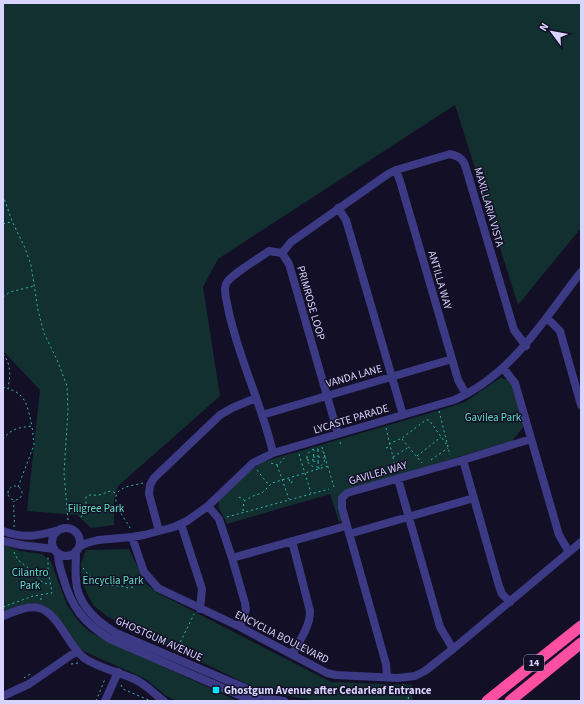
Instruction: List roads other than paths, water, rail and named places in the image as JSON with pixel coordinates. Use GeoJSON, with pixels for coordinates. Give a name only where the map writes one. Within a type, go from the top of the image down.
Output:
{"type":"FeatureCollection","features":[{"type":"Feature","properties":{"kind":"highway","name":"14"},"geometry":{"type":"LineString","coordinates":[[487,701],[581,626]]}},
{"type":"Feature","properties":{"kind":"highway","name":"14"},"geometry":{"type":"LineString","coordinates":[[510,701],[581,643]]}},
{"type":"Feature","properties":{"kind":"street","name":"MAXILLARIA VISTA"},"geometry":{"type":"LineString","coordinates":[[282,253],[291,242],[380,179],[396,170],[450,154],[457,155],[463,159],[514,330],[526,346]]}},
{"type":"Feature","properties":{"kind":"street","name":"ANTILLA WAY"},"geometry":{"type":"LineString","coordinates":[[396,170],[458,380],[466,394]]}},
{"type":"Feature","properties":{"kind":"street"},"geometry":{"type":"LineString","coordinates":[[338,208],[346,220],[403,415]]}},
{"type":"Feature","properties":{"kind":"street"},"geometry":{"type":"LineString","coordinates":[[273,453],[262,415],[244,367],[231,322],[225,286],[231,278],[269,251],[282,253]]}},
{"type":"Feature","properties":{"kind":"street","name":"PRIMROSE LOOP"},"geometry":{"type":"LineString","coordinates":[[282,253],[289,264],[339,437]]}},
{"type":"Feature","properties":{"kind":"street","name":"LYCASTE PARADE"},"geometry":{"type":"LineString","coordinates":[[78,549],[87,543],[98,540],[132,537],[181,524],[208,506],[253,464],[273,453],[339,437],[403,415],[454,400],[466,394],[503,368],[526,346],[581,272]]}},
{"type":"Feature","properties":{"kind":"street"},"geometry":{"type":"LineString","coordinates":[[547,318],[560,331],[581,405]]}},
{"type":"Feature","properties":{"kind":"street","name":"VANDA LANE"},"geometry":{"type":"LineString","coordinates":[[262,415],[452,359]]}},
{"type":"Feature","properties":{"kind":"street"},"geometry":{"type":"LineString","coordinates":[[503,368],[515,383],[559,535],[569,552]]}},
{"type":"Feature","properties":{"kind":"street"},"geometry":{"type":"LineString","coordinates":[[159,531],[149,494],[150,485],[154,478],[220,415],[232,408],[256,398]]}},
{"type":"Feature","properties":{"kind":"street","name":"GAVILEA WAY"},"geometry":{"type":"LineString","coordinates":[[387,677],[386,664],[342,508],[342,498],[347,493],[463,460],[531,438]]}},
{"type":"Feature","properties":{"kind":"street"},"geometry":{"type":"LineString","coordinates":[[463,460],[499,586],[502,594],[510,602]]}},
{"type":"Feature","properties":{"kind":"street"},"geometry":{"type":"LineString","coordinates":[[398,479],[440,627],[453,649]]}},
{"type":"Feature","properties":{"kind":"street"},"geometry":{"type":"LineString","coordinates":[[232,558],[292,542],[409,517],[474,498]]}},
{"type":"Feature","properties":{"kind":"street"},"geometry":{"type":"LineString","coordinates":[[208,506],[219,519],[232,558],[246,610],[240,627]]}},
{"type":"Feature","properties":{"kind":"street"},"geometry":{"type":"LineString","coordinates":[[181,524],[202,589],[200,609]]}},
{"type":"Feature","properties":{"kind":"street"},"geometry":{"type":"LineString","coordinates":[[3,531],[28,537],[65,528],[74,530],[79,538],[78,549],[68,556],[56,551],[3,541]]}},
{"type":"Feature","properties":{"kind":"street"},"geometry":{"type":"LineString","coordinates":[[56,551],[53,539],[60,529]]}},
{"type":"Feature","properties":{"kind":"street","name":"LYCASTE PARADE"},"geometry":{"type":"LineString","coordinates":[[74,530],[98,540]]}},
{"type":"Feature","properties":{"kind":"street","name":"ENCYCLIA BOULEVARD"},"geometry":{"type":"LineString","coordinates":[[132,537],[141,567],[158,588],[240,627],[327,673],[336,675],[398,678],[414,676],[425,670],[453,649],[581,542]]}},
{"type":"Feature","properties":{"kind":"street"},"geometry":{"type":"LineString","coordinates":[[292,542],[310,611],[310,620],[292,654]]}},
{"type":"Feature","properties":{"kind":"street","name":"GHOSTGUM AVENUE"},"geometry":{"type":"LineString","coordinates":[[78,549],[76,581],[81,599],[90,614],[103,626],[255,699]]}},
{"type":"Feature","properties":{"kind":"street","name":"GHOSTGUM AVENUE"},"geometry":{"type":"LineString","coordinates":[[56,551],[58,564],[72,602],[88,624],[99,632],[110,639],[240,696],[255,699],[284,701]]}},
{"type":"Feature","properties":{"kind":"street"},"geometry":{"type":"LineString","coordinates":[[3,616],[21,609],[33,607],[51,614],[84,659],[142,683],[164,701]]}},
{"type":"Feature","properties":{"kind":"street"},"geometry":{"type":"LineString","coordinates":[[3,696],[29,684],[77,651]]}},
{"type":"Feature","properties":{"kind":"street"},"geometry":{"type":"LineString","coordinates":[[105,701],[118,672]]}},
{"type":"Feature","properties":{"kind":"place","name":"Ghostgum Avenue after Cedarleaf Entrance"},"geometry":{"type":"Point","coordinates":[216,690]}},
{"type":"Feature","properties":{"kind":"park label","name":"Gavilea Park"},"geometry":{"type":"Point","coordinates":[493,417]}},
{"type":"Feature","properties":{"kind":"park label","name":"Filigree Park"},"geometry":{"type":"Point","coordinates":[96,508]}},
{"type":"Feature","properties":{"kind":"park label","name":"Cilantro Park"},"geometry":{"type":"Point","coordinates":[30,578]}},
{"type":"Feature","properties":{"kind":"park label","name":"Encyclia Park"},"geometry":{"type":"Point","coordinates":[113,580]}}]}
